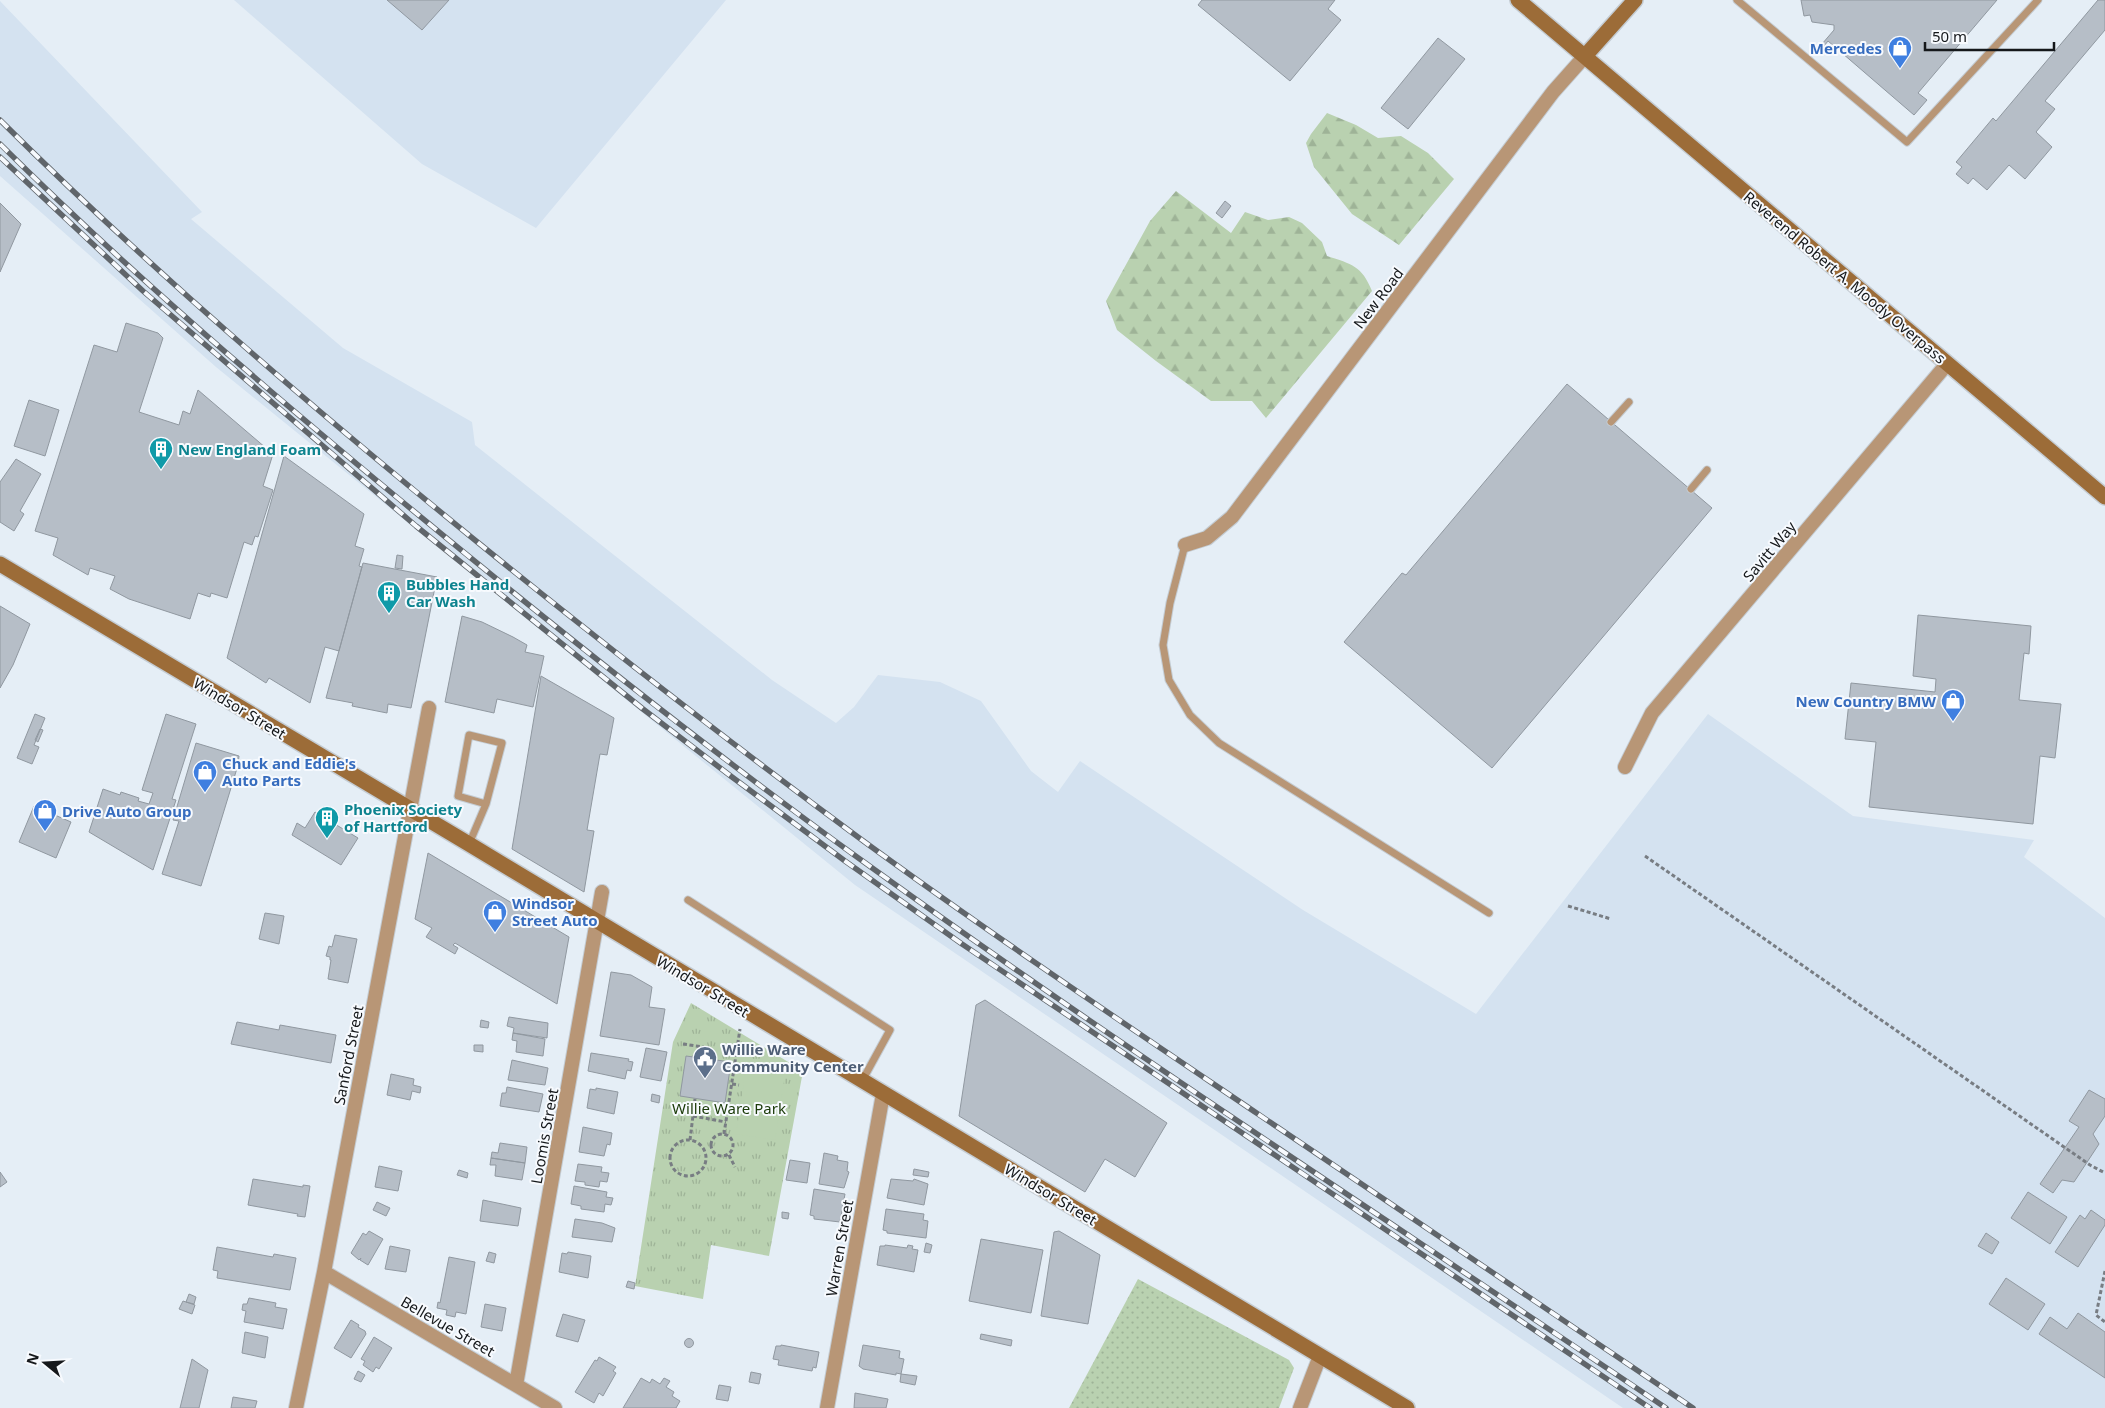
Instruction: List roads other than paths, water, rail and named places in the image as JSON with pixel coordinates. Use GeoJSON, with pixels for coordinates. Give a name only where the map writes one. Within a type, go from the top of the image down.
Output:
{"type":"FeatureCollection","features":[{"type":"Feature","properties":{"kind":"main road","name":"Reverend Robert A. Moody Overpass"},"geometry":{"type":"LineString","coordinates":[[1518,0],[2105,497]]}},
{"type":"Feature","properties":{"kind":"main road"},"geometry":{"type":"LineString","coordinates":[[1585,56],[1635,0]]}},
{"type":"Feature","properties":{"kind":"main road","name":"Windsor Street"},"geometry":{"type":"LineString","coordinates":[[0,564],[1407,1408]]}},
{"type":"Feature","properties":{"kind":"street","name":"New Road"},"geometry":{"type":"LineString","coordinates":[[1185,545],[1207,538],[1232,517],[1553,92],[1585,56]]}},
{"type":"Feature","properties":{"kind":"street","name":"Savitt Way"},"geometry":{"type":"LineString","coordinates":[[1625,767],[1652,713],[1948,364]]}},
{"type":"Feature","properties":{"kind":"street","name":"Sanford Street"},"geometry":{"type":"LineString","coordinates":[[296,1408],[324,1272],[429,708]]}},
{"type":"Feature","properties":{"kind":"street","name":"Loomis Street"},"geometry":{"type":"LineString","coordinates":[[516,1385],[602,892]]}},
{"type":"Feature","properties":{"kind":"street","name":"Warren Street"},"geometry":{"type":"LineString","coordinates":[[827,1408],[883,1094]]}},
{"type":"Feature","properties":{"kind":"street","name":"Bellevue Street"},"geometry":{"type":"LineString","coordinates":[[324,1272],[516,1385],[546,1406]]}},
{"type":"Feature","properties":{"kind":"street"},"geometry":{"type":"LineString","coordinates":[[1300,1408],[1320,1356]]}},
{"type":"Feature","properties":{"kind":"lane"},"geometry":{"type":"LineString","coordinates":[[1737,0],[1907,142],[2038,0]]}},
{"type":"Feature","properties":{"kind":"lane"},"geometry":{"type":"LineString","coordinates":[[1611,422],[1628,402]]}},
{"type":"Feature","properties":{"kind":"lane"},"geometry":{"type":"LineString","coordinates":[[1691,490],[1707,470]]}},
{"type":"Feature","properties":{"kind":"lane"},"geometry":{"type":"LineString","coordinates":[[1185,545],[1170,603],[1163,645],[1169,680],[1190,715],[1219,743],[1489,913]]}},
{"type":"Feature","properties":{"kind":"lane"},"geometry":{"type":"LineString","coordinates":[[469,844],[486,804],[502,743],[469,735],[458,796],[486,804]]}},
{"type":"Feature","properties":{"kind":"lane"},"geometry":{"type":"LineString","coordinates":[[688,900],[890,1030],[862,1081]]}},
{"type":"Feature","properties":{"kind":"railway"},"geometry":{"type":"LineString","coordinates":[[0,120],[116,231],[296,391],[481,545],[670,695],[862,840],[1009,945],[1693,1408]]}},
{"type":"Feature","properties":{"kind":"railway"},"geometry":{"type":"LineString","coordinates":[[0,144],[95,235],[192,323],[393,494],[622,679],[798,814],[1057,998],[1666,1408]]}},
{"type":"Feature","properties":{"kind":"railway"},"geometry":{"type":"LineString","coordinates":[[0,157],[143,291],[416,526],[643,709],[732,777],[845,861],[962,944],[1650,1408]]}},
{"type":"Feature","properties":{"kind":"place","name":"Mercedes"},"geometry":{"type":"Point","coordinates":[1900,69]}},
{"type":"Feature","properties":{"kind":"place","name":"New England Foam"},"geometry":{"type":"Point","coordinates":[161,470]}},
{"type":"Feature","properties":{"kind":"place","name":"Bubbles Hand Car Wash"},"geometry":{"type":"Point","coordinates":[389,614]}},
{"type":"Feature","properties":{"kind":"place","name":"New Country BMW"},"geometry":{"type":"Point","coordinates":[1953,722]}},
{"type":"Feature","properties":{"kind":"place","name":"Chuck and Eddie's Auto Parts"},"geometry":{"type":"Point","coordinates":[205,793]}},
{"type":"Feature","properties":{"kind":"place","name":"Drive Auto Group"},"geometry":{"type":"Point","coordinates":[45,832]}},
{"type":"Feature","properties":{"kind":"place","name":"Phoenix Society of Hartford"},"geometry":{"type":"Point","coordinates":[327,839]}},
{"type":"Feature","properties":{"kind":"place","name":"Windsor Street Auto"},"geometry":{"type":"Point","coordinates":[495,933]}},
{"type":"Feature","properties":{"kind":"place","name":"Willie Ware Community Center"},"geometry":{"type":"Point","coordinates":[705,1079]}},
{"type":"Feature","properties":{"kind":"park label","name":"Willie Ware Park"},"geometry":{"type":"Point","coordinates":[729,1108]}}]}
